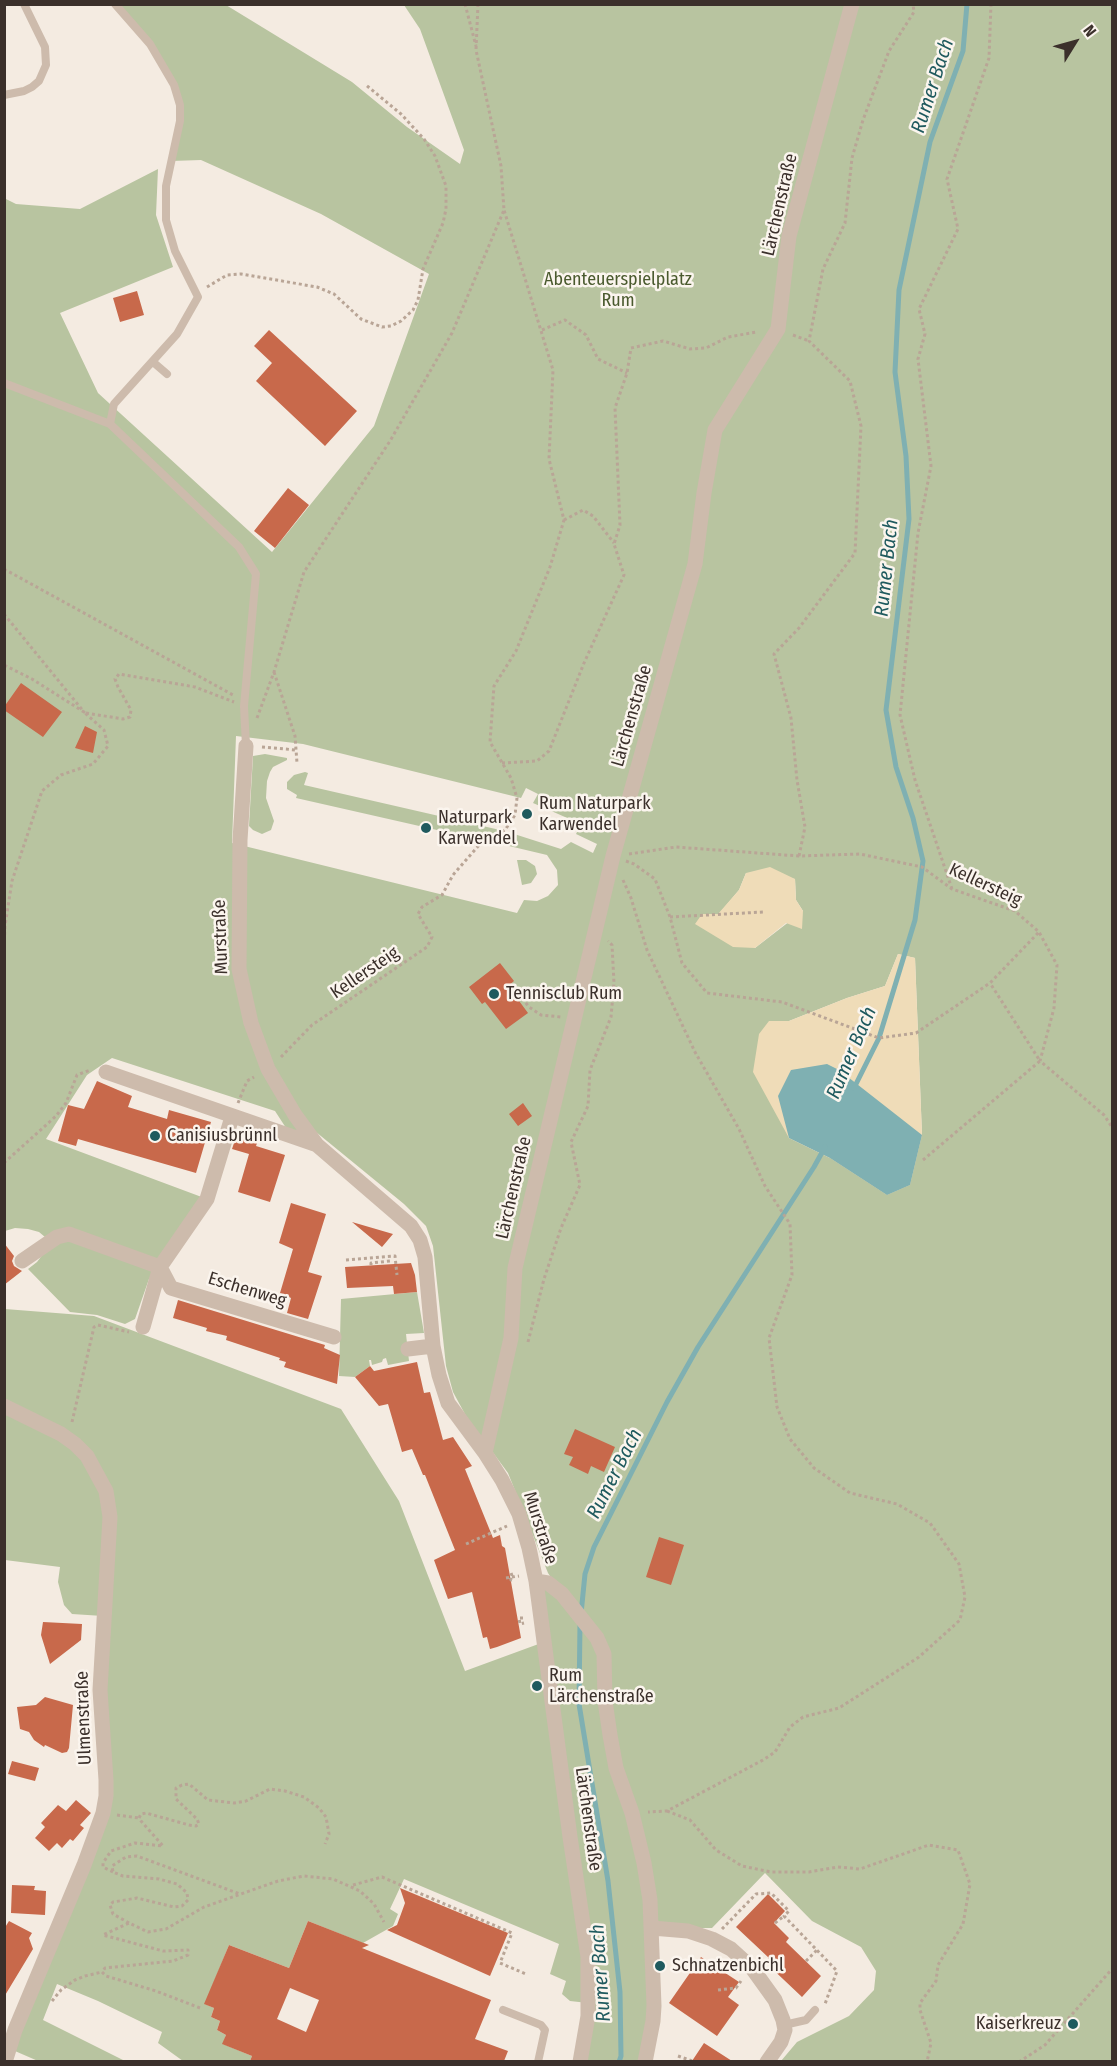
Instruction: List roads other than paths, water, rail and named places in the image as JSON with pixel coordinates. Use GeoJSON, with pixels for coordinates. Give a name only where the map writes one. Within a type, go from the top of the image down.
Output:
{"type":"FeatureCollection","features":[{"type":"Feature","properties":{"kind":"street","name":"Lärchenstraße"},"geometry":{"type":"LineString","coordinates":[[485,1453],[511,1338],[515,1268],[613,856],[695,564],[715,430],[778,329],[789,236],[852,4]]}},
{"type":"Feature","properties":{"kind":"street","name":"Murstraße"},"geometry":{"type":"LineString","coordinates":[[246,746],[240,840],[239,969],[251,1023],[268,1069],[295,1115],[317,1145],[411,1226],[420,1240],[425,1257],[433,1346],[438,1375],[448,1403],[485,1453],[519,1514],[536,1581],[555,1587],[597,1638],[604,1654],[605,1701],[616,1768],[632,1813],[644,1863],[651,1928],[654,2014],[645,2061]]}},
{"type":"Feature","properties":{"kind":"street","name":"Murstraße"},"geometry":{"type":"LineString","coordinates":[[106,1072],[317,1145]]}},
{"type":"Feature","properties":{"kind":"street"},"geometry":{"type":"LineString","coordinates":[[143,1327],[160,1268],[207,1199],[232,1117]]}},
{"type":"Feature","properties":{"kind":"street","name":"Eschenweg"},"geometry":{"type":"LineString","coordinates":[[22,1261],[57,1237],[69,1234],[104,1245],[160,1268],[171,1288],[334,1337]]}},
{"type":"Feature","properties":{"kind":"street"},"geometry":{"type":"LineString","coordinates":[[408,1348],[433,1346]]}},
{"type":"Feature","properties":{"kind":"street","name":"Ulmenstraße"},"geometry":{"type":"LineString","coordinates":[[4,1406],[68,1439],[87,1456],[106,1491],[110,1517],[100,1690],[106,1780],[103,1813],[15,2030],[5,2061]]}},
{"type":"Feature","properties":{"kind":"street","name":"Lärchenstraße"},"geometry":{"type":"LineString","coordinates":[[536,1581],[588,1957],[588,2016],[580,2061]]}},
{"type":"Feature","properties":{"kind":"street"},"geometry":{"type":"LineString","coordinates":[[651,1928],[688,1931],[712,1939],[731,1949],[756,1973],[775,2000],[784,2025],[781,2042],[767,2061]]}},
{"type":"Feature","properties":{"kind":"lane"},"geometry":{"type":"LineString","coordinates":[[4,95],[32,87],[39,81],[46,64],[43,41],[24,4]]}},
{"type":"Feature","properties":{"kind":"lane"},"geometry":{"type":"LineString","coordinates":[[110,424],[114,404],[177,334],[198,297],[175,251],[166,220],[166,186],[180,122],[180,105],[174,85],[150,44],[115,4]]}},
{"type":"Feature","properties":{"kind":"lane"},"geometry":{"type":"LineString","coordinates":[[153,362],[167,374]]}},
{"type":"Feature","properties":{"kind":"lane"},"geometry":{"type":"LineString","coordinates":[[4,383],[110,424],[239,547],[255,574],[244,704],[246,746]]}},
{"type":"Feature","properties":{"kind":"lane"},"geometry":{"type":"LineString","coordinates":[[503,2010],[540,2025],[544,2030],[538,2061]]}},
{"type":"Feature","properties":{"kind":"lane"},"geometry":{"type":"LineString","coordinates":[[784,2025],[806,2020],[815,2010]]}},
{"type":"Feature","properties":{"kind":"water"},"geometry":{"type":"Polygon","coordinates":[[[827,1064],[839,1070],[922,1135],[910,1185],[887,1195],[830,1158],[789,1138],[778,1096],[791,1070],[827,1064]]]}},
{"type":"Feature","properties":{"kind":"waterway","name":"Rumer Bach"},"geometry":{"type":"LineString","coordinates":[[854,1088],[879,1038],[915,920],[923,861],[913,818],[896,767],[886,710],[909,519],[906,456],[895,372],[899,290],[930,142],[963,51],[967,4]]}},
{"type":"Feature","properties":{"kind":"waterway","name":"Rumer Bach"},"geometry":{"type":"LineString","coordinates":[[581,1614],[585,1574],[594,1547],[667,1402],[698,1347],[825,1147]]}},
{"type":"Feature","properties":{"kind":"waterway","name":"Rumer Bach"},"geometry":{"type":"LineString","coordinates":[[580,1623],[579,1704],[608,1881],[620,1992],[621,2056],[619,2062]]}},
{"type":"Feature","properties":{"kind":"place","name":"Rum Naturpark Karwendel"},"geometry":{"type":"Point","coordinates":[527,814]}},
{"type":"Feature","properties":{"kind":"place","name":"Naturpark Karwendel"},"geometry":{"type":"Point","coordinates":[426,828]}},
{"type":"Feature","properties":{"kind":"place","name":"Tennisclub Rum"},"geometry":{"type":"Point","coordinates":[494,994]}},
{"type":"Feature","properties":{"kind":"place","name":"Canisiusbrünnl"},"geometry":{"type":"Point","coordinates":[155,1136]}},
{"type":"Feature","properties":{"kind":"place","name":"Rum Lärchenstraße"},"geometry":{"type":"Point","coordinates":[537,1686]}},
{"type":"Feature","properties":{"kind":"place","name":"Schnatzenbichl"},"geometry":{"type":"Point","coordinates":[660,1966]}},
{"type":"Feature","properties":{"kind":"place","name":"Kaiserkreuz"},"geometry":{"type":"Point","coordinates":[1073,2024]}},
{"type":"Feature","properties":{"kind":"park label","name":"Abenteuerspielplatz Rum"},"geometry":{"type":"Point","coordinates":[618,290]}}]}
